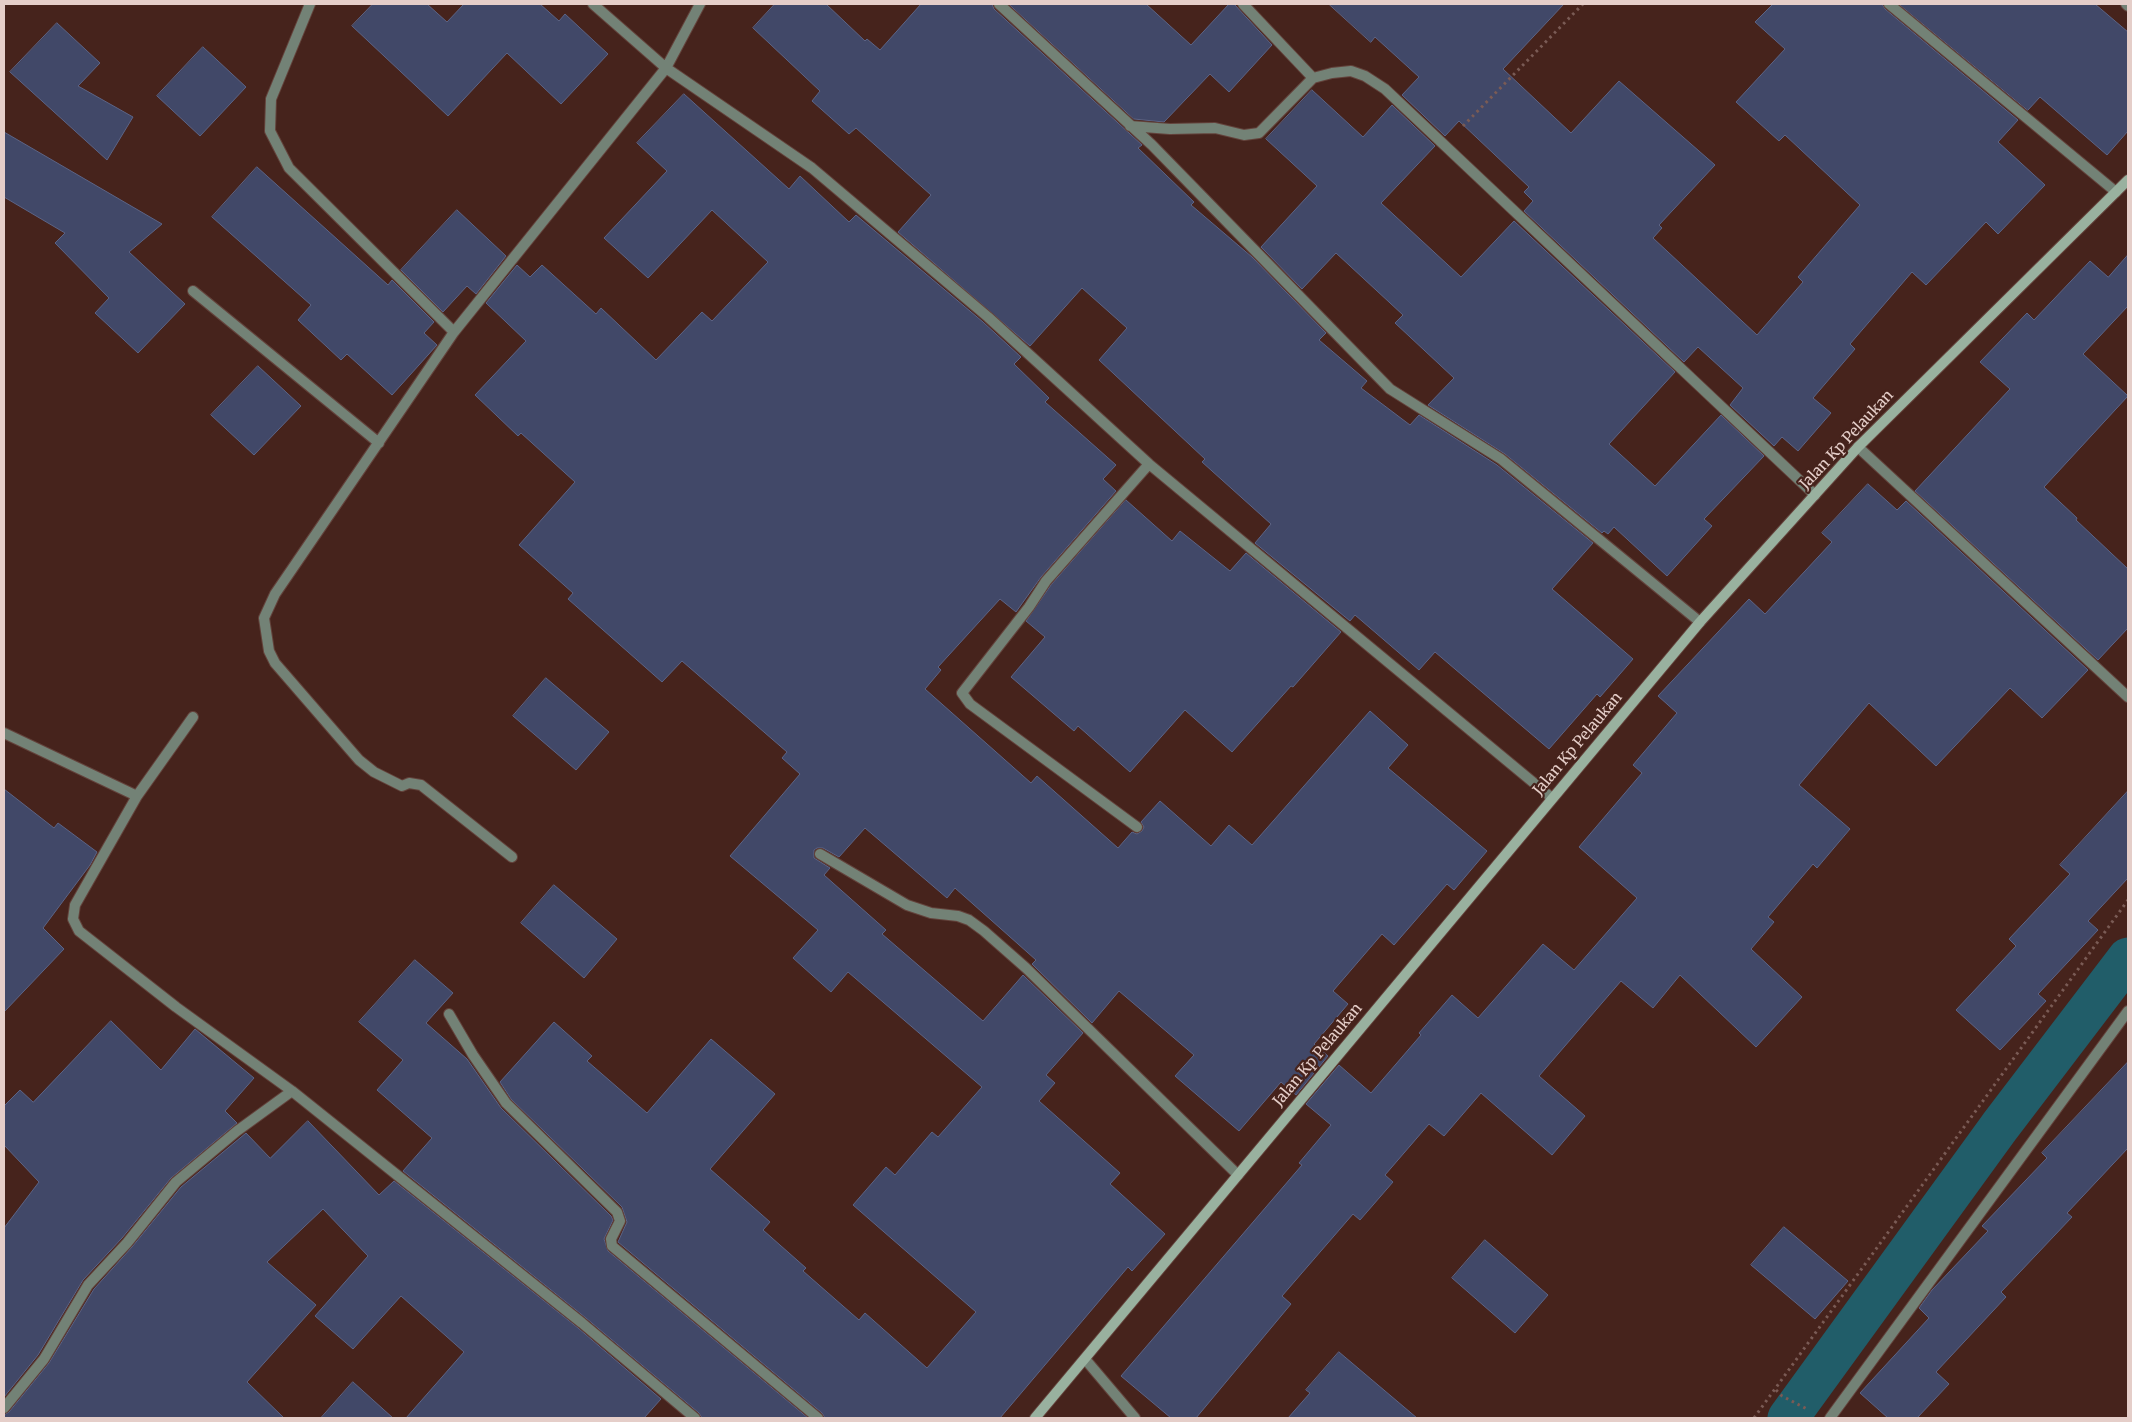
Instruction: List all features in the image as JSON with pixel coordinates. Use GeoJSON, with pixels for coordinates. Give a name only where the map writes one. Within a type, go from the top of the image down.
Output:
{"type":"FeatureCollection","features":[{"type":"Feature","properties":{"kind":"street"},"geometry":{"type":"LineString","coordinates":[[310,4],[271,99],[270,131],[289,168],[454,332]]}},
{"type":"Feature","properties":{"kind":"street"},"geometry":{"type":"LineString","coordinates":[[593,4],[666,68],[812,168],[988,317],[1149,464],[1552,798]]}},
{"type":"Feature","properties":{"kind":"street"},"geometry":{"type":"LineString","coordinates":[[512,857],[421,785],[409,783],[402,786],[374,772],[359,760],[275,663],[269,650],[264,618],[275,594],[379,443],[425,372],[454,332],[666,68],[700,4]]}},
{"type":"Feature","properties":{"kind":"street"},"geometry":{"type":"LineString","coordinates":[[999,4],[1130,126],[1390,389],[1501,459],[1700,622]]}},
{"type":"Feature","properties":{"kind":"street"},"geometry":{"type":"LineString","coordinates":[[1243,4],[1313,78]]}},
{"type":"Feature","properties":{"kind":"street"},"geometry":{"type":"LineString","coordinates":[[1889,4],[2116,192]]}},
{"type":"Feature","properties":{"kind":"street"},"geometry":{"type":"LineString","coordinates":[[1130,126],[1170,129],[1215,128],[1252,135],[1259,133],[1313,78],[1332,73],[1351,72],[1365,76],[1385,90],[1815,495]]}},
{"type":"Feature","properties":{"kind":"street","name":"Jalan Kp Pelaukan"},"geometry":{"type":"LineString","coordinates":[[1034,1418],[1700,622],[1858,447],[2128,180]]}},
{"type":"Feature","properties":{"kind":"street"},"geometry":{"type":"LineString","coordinates":[[193,291],[379,443]]}},
{"type":"Feature","properties":{"kind":"street"},"geometry":{"type":"LineString","coordinates":[[1858,447],[2128,697]]}},
{"type":"Feature","properties":{"kind":"street"},"geometry":{"type":"LineString","coordinates":[[1137,826],[970,704],[962,693],[1029,608],[1046,581],[1149,464]]}},
{"type":"Feature","properties":{"kind":"street"},"geometry":{"type":"LineString","coordinates":[[193,717],[137,796],[75,906],[73,919],[79,931],[176,1007],[292,1091],[582,1323],[695,1418]]}},
{"type":"Feature","properties":{"kind":"street"},"geometry":{"type":"LineString","coordinates":[[4,733],[137,796]]}},
{"type":"Feature","properties":{"kind":"street"},"geometry":{"type":"LineString","coordinates":[[820,854],[907,905],[932,913],[958,916],[968,920],[984,931],[1026,968],[1238,1175]]}},
{"type":"Feature","properties":{"kind":"street"},"geometry":{"type":"LineString","coordinates":[[1830,1418],[2128,1010]]}},
{"type":"Feature","properties":{"kind":"street"},"geometry":{"type":"LineString","coordinates":[[449,1014],[473,1055],[506,1103],[617,1212],[620,1220],[611,1240],[612,1246],[818,1418]]}},
{"type":"Feature","properties":{"kind":"street"},"geometry":{"type":"LineString","coordinates":[[4,1408],[44,1359],[88,1285],[127,1243],[176,1182],[237,1131],[292,1091]]}},
{"type":"Feature","properties":{"kind":"street"},"geometry":{"type":"LineString","coordinates":[[1085,1359],[1135,1418]]}},
{"type":"Feature","properties":{"kind":"path"},"geometry":{"type":"LineString","coordinates":[[1443,146],[1583,4]]}},
{"type":"Feature","properties":{"kind":"path"},"geometry":{"type":"LineString","coordinates":[[1754,1418],[2128,900]]}},
{"type":"Feature","properties":{"kind":"path"},"geometry":{"type":"LineString","coordinates":[[1776,1390],[1782,1396],[1813,1413]]}},
{"type":"Feature","properties":{"kind":"building"},"geometry":{"type":"Polygon","coordinates":[[[373,4],[427,4],[447,22],[464,4],[540,4],[559,21],[565,14],[608,54],[561,104],[507,53],[448,116],[352,26],[373,4]]]}},
{"type":"Feature","properties":{"kind":"building"},"geometry":{"type":"Polygon","coordinates":[[[775,4],[826,4],[865,41],[867,39],[880,50],[921,4],[992,4],[994,9],[1142,145],[1138,148],[1194,202],[1191,205],[1252,257],[1326,333],[1319,340],[1367,381],[1361,388],[1410,425],[1419,415],[1497,465],[1593,543],[1552,589],[1633,659],[1600,697],[1597,694],[1549,749],[1435,652],[1419,670],[1355,615],[1350,621],[1255,543],[1271,524],[1202,462],[1205,459],[1099,360],[1127,328],[1082,288],[1030,346],[898,232],[931,195],[856,128],[849,134],[812,101],[820,91],[753,28],[775,4]]]}},
{"type":"Feature","properties":{"kind":"building"},"geometry":{"type":"Polygon","coordinates":[[[1009,4],[1146,4],[1191,45],[1229,4],[1234,4],[1272,45],[1229,92],[1210,74],[1164,122],[1134,119],[1009,4]]]}},
{"type":"Feature","properties":{"kind":"building"},"geometry":{"type":"Polygon","coordinates":[[[1329,4],[1564,4],[1503,69],[1571,133],[1619,81],[1715,165],[1659,225],[1662,228],[1653,238],[1757,335],[1803,282],[1798,277],[1860,205],[1785,135],[1779,141],[1736,102],[1785,49],[1755,22],[1773,4],[1882,4],[1885,9],[2018,120],[1998,142],[2045,185],[1998,234],[1986,222],[1926,285],[1912,272],[1850,344],[1855,349],[1813,398],[1831,413],[1798,451],[1782,437],[1774,446],[1730,405],[1743,388],[1698,347],[1684,362],[1524,211],[1533,201],[1524,192],[1529,187],[1459,121],[1445,136],[1402,95],[1419,77],[1375,37],[1371,42],[1329,4]]]}},
{"type":"Feature","properties":{"kind":"building"},"geometry":{"type":"Polygon","coordinates":[[[1899,4],[2095,4],[2128,32],[2128,131],[2107,155],[2040,97],[2028,110],[1899,4]]]}},
{"type":"Feature","properties":{"kind":"building"},"geometry":{"type":"Polygon","coordinates":[[[57,23],[100,63],[78,86],[133,117],[107,160],[10,72],[57,23]]]}},
{"type":"Feature","properties":{"kind":"building"},"geometry":{"type":"Polygon","coordinates":[[[203,47],[246,87],[200,136],[157,96],[203,47]]]}},
{"type":"Feature","properties":{"kind":"building"},"geometry":{"type":"Polygon","coordinates":[[[1312,90],[1363,137],[1392,105],[1435,146],[1381,203],[1461,277],[1514,221],[1675,372],[1609,444],[1655,486],[1721,415],[1764,456],[1704,519],[1712,526],[1667,576],[1614,527],[1608,534],[1604,531],[1602,533],[1505,454],[1428,405],[1454,378],[1395,323],[1403,315],[1336,253],[1302,289],[1261,247],[1317,186],[1266,139],[1312,90]]]}},
{"type":"Feature","properties":{"kind":"building"},"geometry":{"type":"Polygon","coordinates":[[[684,94],[789,189],[800,176],[849,222],[856,215],[983,322],[1021,357],[1014,364],[1049,398],[1045,402],[1116,465],[1103,479],[1116,491],[1041,577],[1016,612],[1000,599],[938,667],[941,670],[925,689],[1031,783],[1037,776],[1118,848],[1132,832],[1137,834],[1142,831],[1144,827],[1141,822],[1160,801],[1211,846],[1229,825],[1252,845],[1370,711],[1408,745],[1388,768],[1487,851],[1454,890],[1447,884],[1394,945],[1382,934],[1333,991],[1348,1004],[1314,1044],[1328,1056],[1296,1095],[1281,1082],[1239,1131],[1175,1076],[1194,1055],[1119,991],[1092,1023],[1032,964],[1036,960],[955,888],[947,898],[865,828],[839,857],[823,848],[814,850],[814,858],[830,868],[824,875],[886,930],[882,934],[983,1021],[1023,975],[1083,1033],[1046,1075],[1055,1083],[1039,1101],[1120,1173],[1110,1184],[1165,1234],[1132,1271],[1128,1267],[1000,1418],[825,1418],[822,1413],[618,1242],[627,1222],[622,1207],[511,1099],[500,1082],[554,1022],[592,1056],[587,1061],[647,1113],[711,1039],[775,1094],[710,1169],[770,1222],[763,1230],[806,1268],[803,1271],[859,1320],[865,1313],[927,1368],[976,1312],[853,1205],[886,1167],[895,1175],[932,1132],[938,1137],[982,1087],[848,972],[831,992],[793,958],[818,930],[730,856],[800,774],[782,758],[787,752],[682,661],[662,682],[568,599],[573,593],[519,545],[575,482],[521,433],[518,436],[475,395],[526,341],[486,303],[517,265],[530,277],[542,265],[596,314],[601,308],[656,360],[702,312],[712,321],[768,262],[712,210],[648,278],[604,238],[667,171],[637,143],[684,94]]]}},
{"type":"Feature","properties":{"kind":"building"},"geometry":{"type":"Polygon","coordinates":[[[4,132],[162,224],[129,252],[185,304],[138,353],[95,313],[109,298],[55,243],[65,233],[4,197],[4,132]]]}},
{"type":"Feature","properties":{"kind":"building"},"geometry":{"type":"Polygon","coordinates":[[[257,167],[388,285],[392,280],[434,322],[424,333],[437,345],[392,395],[347,354],[341,360],[298,320],[311,305],[212,217],[257,167]]]}},
{"type":"Feature","properties":{"kind":"building"},"geometry":{"type":"Polygon","coordinates":[[[457,210],[506,256],[476,294],[467,286],[443,312],[401,270],[457,210]]]}},
{"type":"Feature","properties":{"kind":"building"},"geometry":{"type":"Polygon","coordinates":[[[2128,255],[2128,306],[2083,354],[2128,396],[2044,487],[2128,569],[2128,628],[2098,660],[1915,491],[2010,389],[1980,362],[2027,313],[2034,320],[2090,261],[2108,277],[2128,255]]]}},
{"type":"Feature","properties":{"kind":"building"},"geometry":{"type":"Polygon","coordinates":[[[258,366],[301,406],[254,455],[211,415],[258,366]]]}},
{"type":"Feature","properties":{"kind":"building"},"geometry":{"type":"Polygon","coordinates":[[[1868,484],[1897,510],[1906,501],[2088,670],[2042,718],[2010,688],[1936,766],[1869,703],[1799,785],[1850,829],[1817,868],[1813,864],[1768,917],[1774,922],[1751,949],[1802,997],[1756,1047],[1680,975],[1653,1008],[1621,981],[1539,1076],[1585,1116],[1552,1155],[1481,1093],[1444,1136],[1429,1124],[1385,1175],[1393,1182],[1360,1220],[1353,1214],[1282,1296],[1291,1304],[1196,1418],[1171,1418],[1121,1376],[1302,1165],[1299,1163],[1331,1125],[1306,1104],[1339,1065],[1371,1093],[1421,1035],[1419,1033],[1452,995],[1478,1018],[1543,944],[1574,970],[1637,898],[1579,847],[1642,773],[1633,765],[1677,713],[1658,696],[1749,599],[1765,614],[1832,542],[1822,533],[1868,484]]]}},
{"type":"Feature","properties":{"kind":"building"},"geometry":{"type":"Polygon","coordinates":[[[1126,500],[1172,541],[1180,531],[1230,571],[1246,553],[1341,632],[1232,752],[1185,710],[1130,772],[1078,726],[1074,731],[1011,677],[1045,637],[1026,621],[1051,585],[1126,500]]]}},
{"type":"Feature","properties":{"kind":"building"},"geometry":{"type":"Polygon","coordinates":[[[546,678],[609,732],[576,770],[513,716],[546,678]]]}},
{"type":"Feature","properties":{"kind":"building"},"geometry":{"type":"Polygon","coordinates":[[[4,789],[54,828],[58,823],[97,852],[90,865],[43,928],[64,949],[4,1012],[4,789]]]}},
{"type":"Feature","properties":{"kind":"building"},"geometry":{"type":"Polygon","coordinates":[[[2128,791],[2128,878],[2088,921],[2098,930],[2038,994],[2046,1001],[2000,1050],[1956,1010],[2016,946],[2009,939],[2070,874],[2060,865],[2128,791]]]}},
{"type":"Feature","properties":{"kind":"building"},"geometry":{"type":"Polygon","coordinates":[[[554,885],[617,939],[584,978],[521,923],[554,885]]]}},
{"type":"Feature","properties":{"kind":"building"},"geometry":{"type":"Polygon","coordinates":[[[415,960],[453,993],[426,1023],[467,1059],[501,1108],[611,1216],[613,1220],[604,1239],[608,1251],[808,1418],[702,1418],[699,1413],[586,1318],[403,1171],[432,1138],[377,1090],[403,1060],[359,1022],[415,960]]]}},
{"type":"Feature","properties":{"kind":"building"},"geometry":{"type":"Polygon","coordinates":[[[111,1021],[161,1070],[195,1029],[254,1078],[225,1111],[237,1123],[171,1178],[122,1238],[83,1280],[38,1355],[4,1397],[4,1228],[39,1182],[4,1145],[4,1106],[20,1090],[33,1102],[111,1021]]]}},
{"type":"Feature","properties":{"kind":"building"},"geometry":{"type":"Polygon","coordinates":[[[2128,1062],[2128,1148],[2067,1213],[2072,1217],[2001,1292],[2006,1297],[1936,1372],[1949,1384],[1917,1418],[1888,1418],[1860,1393],[1929,1318],[1919,1308],[1932,1290],[1988,1231],[1982,1226],[2047,1158],[2042,1153],[2128,1062]]]}},
{"type":"Feature","properties":{"kind":"building"},"geometry":{"type":"Polygon","coordinates":[[[308,1121],[379,1195],[394,1181],[578,1328],[661,1399],[644,1418],[406,1418],[464,1352],[401,1296],[353,1349],[315,1316],[368,1256],[323,1209],[267,1262],[316,1305],[247,1382],[284,1418],[4,1418],[4,1415],[9,1412],[49,1363],[94,1289],[132,1247],[181,1187],[246,1133],[270,1158],[308,1121]]]}},
{"type":"Feature","properties":{"kind":"building"},"geometry":{"type":"Polygon","coordinates":[[[1784,1227],[1848,1281],[1815,1319],[1751,1265],[1784,1227]]]}},
{"type":"Feature","properties":{"kind":"building"},"geometry":{"type":"Polygon","coordinates":[[[1485,1240],[1548,1295],[1515,1333],[1452,1278],[1485,1240]]]}},
{"type":"Feature","properties":{"kind":"building"},"geometry":{"type":"Polygon","coordinates":[[[1339,1352],[1417,1418],[1288,1418],[1310,1393],[1306,1390],[1339,1352]]]}},
{"type":"Feature","properties":{"kind":"building"},"geometry":{"type":"Polygon","coordinates":[[[353,1382],[393,1418],[321,1418],[353,1382]]]}},
{"type":"Feature","properties":{"kind":"waterway"},"geometry":{"type":"LineString","coordinates":[[1788,1418],[2000,1126],[2128,958]]}}]}
